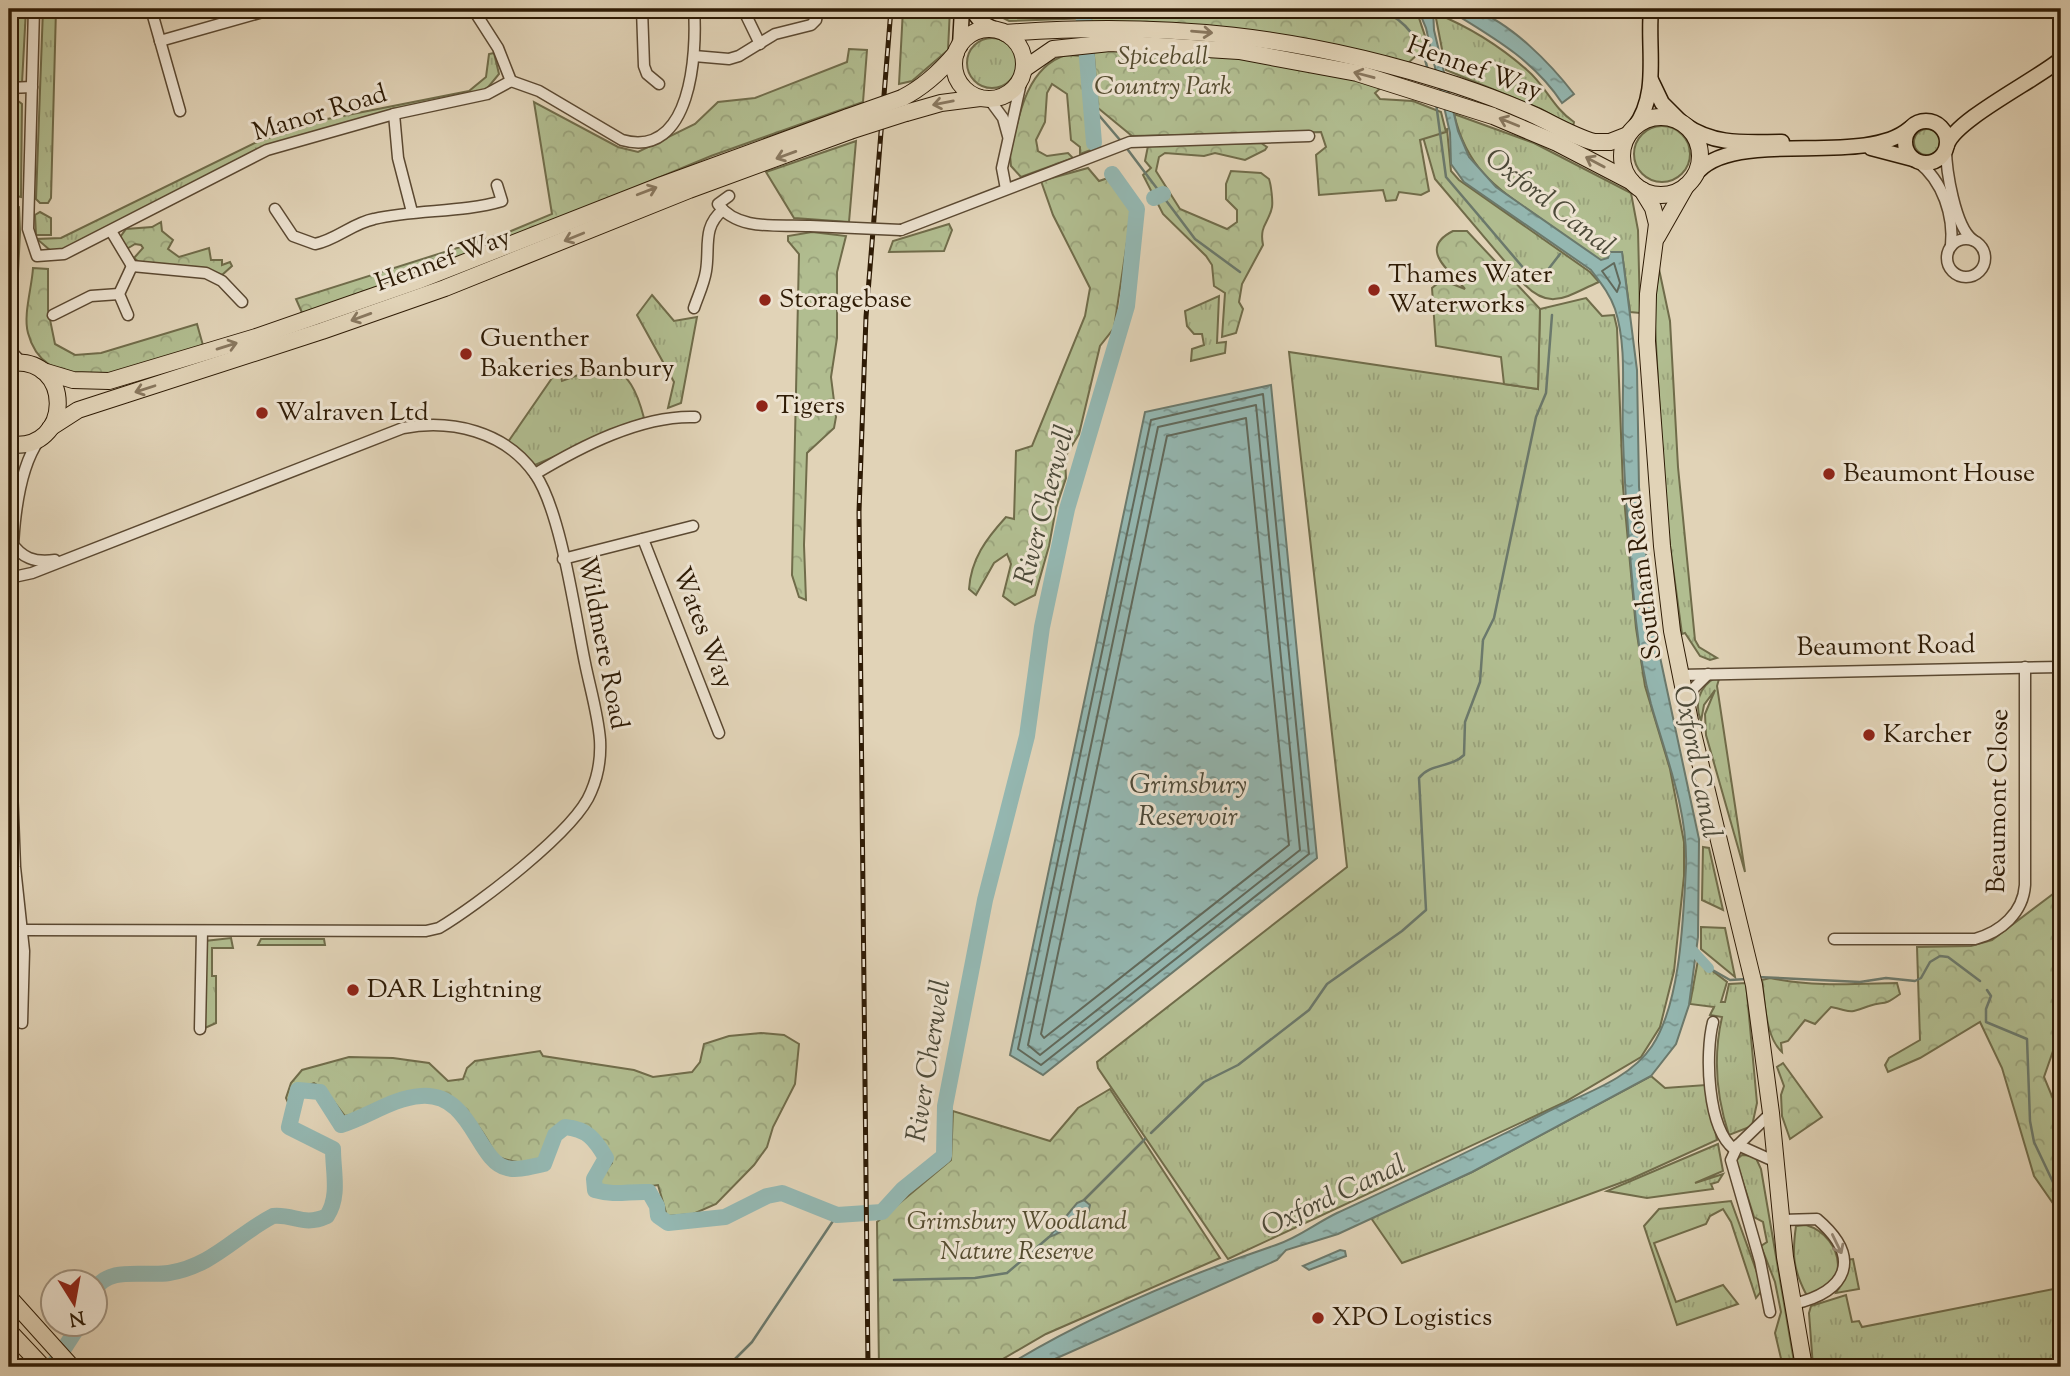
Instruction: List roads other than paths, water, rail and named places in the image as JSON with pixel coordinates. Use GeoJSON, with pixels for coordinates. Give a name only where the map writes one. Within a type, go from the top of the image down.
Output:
{"type":"FeatureCollection","features":[{"type":"Feature","properties":{"kind":"highway","name":"Hennef Way"},"geometry":{"type":"LineString","coordinates":[[1000,31],[1053,30],[1110,35],[1239,51],[1357,73],[1461,104],[1557,143],[1637,186]]}},
{"type":"Feature","properties":{"kind":"highway"},"geometry":{"type":"LineString","coordinates":[[849,124],[904,106],[986,99],[1009,93],[1023,73],[1020,48],[1000,31],[975,33],[958,48],[941,71],[904,106]]}},
{"type":"Feature","properties":{"kind":"highway","name":"Hennef Way"},"geometry":{"type":"LineString","coordinates":[[1023,73],[1038,57],[1064,46],[1110,35],[1242,35],[1303,44],[1457,85],[1594,142],[1610,142],[1631,132]]}},
{"type":"Feature","properties":{"kind":"highway"},"geometry":{"type":"LineString","coordinates":[[958,48],[955,61],[958,80],[973,95],[986,99]]}},
{"type":"Feature","properties":{"kind":"highway"},"geometry":{"type":"LineString","coordinates":[[1662,117],[1684,124],[1698,143],[1700,153],[1691,180],[1660,195],[1637,186],[1626,174],[1622,154],[1631,132],[1642,122],[1662,117]]}},
{"type":"Feature","properties":{"kind":"highway","name":"Hennef Way"},"geometry":{"type":"LineString","coordinates":[[15,363],[73,380],[109,381],[256,337],[417,281],[662,185],[849,124]]}},
{"type":"Feature","properties":{"kind":"highway","name":"Hennef Way"},"geometry":{"type":"LineString","coordinates":[[9,444],[29,443],[78,410],[445,288],[849,124]]}},
{"type":"Feature","properties":{"kind":"highway","name":"Southam Road"},"geometry":{"type":"LineString","coordinates":[[1657,237],[1691,180]]}},
{"type":"Feature","properties":{"kind":"highway","name":"Southam Road"},"geometry":{"type":"LineString","coordinates":[[1637,186],[1653,208],[1657,237],[1648,294],[1647,341],[1662,545],[1676,650],[1752,978],[1793,1304],[1804,1367]]}},
{"type":"Feature","properties":{"kind":"highway"},"geometry":{"type":"LineString","coordinates":[[43,371],[53,383],[58,398],[57,414],[47,432]]}},
{"type":"Feature","properties":{"kind":"highway"},"geometry":{"type":"LineString","coordinates":[[9,1296],[72,1367]]}},
{"type":"Feature","properties":{"kind":"highway"},"geometry":{"type":"LineString","coordinates":[[9,1331],[38,1362]]}},
{"type":"Feature","properties":{"kind":"main road"},"geometry":{"type":"LineString","coordinates":[[958,48],[962,9]]}},
{"type":"Feature","properties":{"kind":"main road"},"geometry":{"type":"LineString","coordinates":[[971,9],[982,23],[1000,31]]}},
{"type":"Feature","properties":{"kind":"main road"},"geometry":{"type":"LineString","coordinates":[[1631,132],[1646,106],[1651,79],[1651,9]]}},
{"type":"Feature","properties":{"kind":"main road"},"geometry":{"type":"LineString","coordinates":[[1862,146],[1915,161],[1935,162],[1954,133],[1975,114],[2025,86],[2061,59]]}},
{"type":"Feature","properties":{"kind":"main road"},"geometry":{"type":"LineString","coordinates":[[1651,79],[1662,103],[1700,135],[1723,141],[1782,142],[1804,146]]}},
{"type":"Feature","properties":{"kind":"main road"},"geometry":{"type":"LineString","coordinates":[[1691,180],[1706,163],[1726,155],[1804,146],[1862,146],[1890,141],[1927,121],[1975,114]]}},
{"type":"Feature","properties":{"kind":"main road"},"geometry":{"type":"LineString","coordinates":[[1927,121],[1944,131],[1947,146]]}},
{"type":"Feature","properties":{"kind":"main road"},"geometry":{"type":"LineString","coordinates":[[1909,129],[1905,148],[1915,161]]}},
{"type":"Feature","properties":{"kind":"street"},"geometry":{"type":"LineString","coordinates":[[9,88],[32,87],[34,9]]}},
{"type":"Feature","properties":{"kind":"street"},"geometry":{"type":"LineString","coordinates":[[150,9],[180,111]]}},
{"type":"Feature","properties":{"kind":"street"},"geometry":{"type":"LineString","coordinates":[[160,41],[244,13],[273,9]]}},
{"type":"Feature","properties":{"kind":"street"},"geometry":{"type":"LineString","coordinates":[[472,9],[498,48],[510,81],[538,91],[622,141],[639,142],[659,137],[673,125],[683,103],[694,56],[694,9]]}},
{"type":"Feature","properties":{"kind":"street"},"geometry":{"type":"LineString","coordinates":[[642,9],[644,66],[648,74],[659,83]]}},
{"type":"Feature","properties":{"kind":"street"},"geometry":{"type":"LineString","coordinates":[[743,9],[760,44]]}},
{"type":"Feature","properties":{"kind":"street"},"geometry":{"type":"LineString","coordinates":[[694,56],[729,59],[779,33],[811,25],[816,20],[818,9]]}},
{"type":"Feature","properties":{"kind":"street"},"geometry":{"type":"LineString","coordinates":[[1006,189],[1002,171],[1023,73]]}},
{"type":"Feature","properties":{"kind":"street","name":"Manor Road"},"geometry":{"type":"LineString","coordinates":[[32,87],[28,229],[37,256],[61,256],[267,150],[394,114],[487,94],[510,81]]}},
{"type":"Feature","properties":{"kind":"street"},"geometry":{"type":"LineString","coordinates":[[986,99],[1003,118],[1009,139]]}},
{"type":"Feature","properties":{"kind":"street"},"geometry":{"type":"LineString","coordinates":[[394,114],[398,158],[412,212]]}},
{"type":"Feature","properties":{"kind":"street"},"geometry":{"type":"LineString","coordinates":[[729,196],[718,202],[723,210],[762,225],[901,230],[1109,148],[1146,140],[1310,136]]}},
{"type":"Feature","properties":{"kind":"street"},"geometry":{"type":"LineString","coordinates":[[1915,161],[1932,175],[1943,195],[1951,222],[1951,246],[1947,258],[1951,269],[1959,275],[1970,276],[1980,270],[1985,259],[1982,248],[1966,232],[1955,200],[1948,175],[1947,146]]}},
{"type":"Feature","properties":{"kind":"street"},"geometry":{"type":"LineString","coordinates":[[275,209],[293,236],[315,244],[369,220],[412,212],[476,207],[508,199],[497,185]]}},
{"type":"Feature","properties":{"kind":"street"},"geometry":{"type":"LineString","coordinates":[[694,308],[705,276],[709,229],[714,218],[723,210]]}},
{"type":"Feature","properties":{"kind":"street"},"geometry":{"type":"LineString","coordinates":[[111,231],[132,266]]}},
{"type":"Feature","properties":{"kind":"street"},"geometry":{"type":"LineString","coordinates":[[1951,246],[1961,240],[1973,240]]}},
{"type":"Feature","properties":{"kind":"street"},"geometry":{"type":"LineString","coordinates":[[128,315],[119,294],[132,266]]}},
{"type":"Feature","properties":{"kind":"street"},"geometry":{"type":"LineString","coordinates":[[132,266],[206,273],[222,281],[242,302]]}},
{"type":"Feature","properties":{"kind":"street"},"geometry":{"type":"LineString","coordinates":[[53,315],[91,296],[119,294]]}},
{"type":"Feature","properties":{"kind":"street"},"geometry":{"type":"LineString","coordinates":[[9,349],[15,363]]}},
{"type":"Feature","properties":{"kind":"street"},"geometry":{"type":"LineString","coordinates":[[535,474],[644,425],[671,418],[695,417]]}},
{"type":"Feature","properties":{"kind":"street","name":"Wildmere Road"},"geometry":{"type":"LineString","coordinates":[[9,578],[32,573],[392,432],[415,426],[446,424],[488,436],[511,450],[535,474],[552,514],[597,719],[600,754],[591,794],[566,829],[449,923],[432,930],[22,930]]}},
{"type":"Feature","properties":{"kind":"street"},"geometry":{"type":"LineString","coordinates":[[9,702],[10,541],[20,473],[27,458],[47,432]]}},
{"type":"Feature","properties":{"kind":"street","name":"Wates Way"},"geometry":{"type":"LineString","coordinates":[[563,559],[693,526]]}},
{"type":"Feature","properties":{"kind":"street","name":"Wates Way"},"geometry":{"type":"LineString","coordinates":[[643,539],[719,733]]}},
{"type":"Feature","properties":{"kind":"street","name":"Wildmere Road"},"geometry":{"type":"LineString","coordinates":[[10,541],[18,552],[36,561],[68,557]]}},
{"type":"Feature","properties":{"kind":"street"},"geometry":{"type":"LineString","coordinates":[[1676,650],[1691,666],[1711,673],[1694,688],[1688,711]]}},
{"type":"Feature","properties":{"kind":"street","name":"Beaumont Close"},"geometry":{"type":"LineString","coordinates":[[1834,939],[1975,939],[1996,931],[2016,912],[2025,885],[2025,667]]}},
{"type":"Feature","properties":{"kind":"street","name":"Beaumont Road"},"geometry":{"type":"LineString","coordinates":[[1681,675],[2061,667]]}},
{"type":"Feature","properties":{"kind":"street"},"geometry":{"type":"LineString","coordinates":[[9,709],[15,866],[24,975],[22,1023]]}},
{"type":"Feature","properties":{"kind":"street"},"geometry":{"type":"LineString","coordinates":[[200,1029],[202,931]]}},
{"type":"Feature","properties":{"kind":"street"},"geometry":{"type":"LineString","coordinates":[[1713,1022],[1708,1054],[1713,1097],[1721,1131],[1736,1147],[1776,1162]]}},
{"type":"Feature","properties":{"kind":"street"},"geometry":{"type":"LineString","coordinates":[[1770,1312],[1760,1261],[1731,1167],[1736,1147],[1771,1113]]}},
{"type":"Feature","properties":{"kind":"street"},"geometry":{"type":"LineString","coordinates":[[1782,1220],[1817,1219],[1838,1242],[1843,1257],[1843,1272],[1835,1286],[1818,1298],[1793,1304]]}},
{"type":"Feature","properties":{"kind":"water"},"geometry":{"type":"Polygon","coordinates":[[[1418,9],[1433,9],[1434,30],[1458,131],[1469,157],[1496,187],[1601,260],[1608,258],[1610,252],[1622,252],[1637,370],[1639,487],[1654,629],[1699,839],[1698,937],[1689,1005],[1676,1044],[1651,1076],[1472,1172],[1338,1234],[1286,1250],[1277,1260],[1037,1367],[1005,1367],[1103,1314],[1207,1270],[1284,1242],[1337,1213],[1617,1078],[1630,1069],[1652,1046],[1669,1007],[1682,935],[1686,846],[1680,804],[1648,694],[1637,631],[1625,484],[1623,356],[1619,324],[1610,298],[1591,270],[1464,182],[1451,164],[1450,133],[1426,28],[1418,9]]]}},
{"type":"Feature","properties":{"kind":"water"},"geometry":{"type":"Polygon","coordinates":[[[1447,9],[1472,9],[1503,25],[1542,57],[1574,94],[1562,103],[1551,87],[1524,61],[1447,9]]]}},
{"type":"Feature","properties":{"kind":"water","name":"Grimsbury Reservoir"},"geometry":{"type":"Polygon","coordinates":[[[1271,385],[1317,858],[1043,1075],[1010,1055],[1145,412],[1271,385]]]}},
{"type":"Feature","properties":{"kind":"water"},"geometry":{"type":"Polygon","coordinates":[[[1084,1200],[1090,1205],[1088,1213],[1049,1237],[1077,1203],[1084,1200]]]}},
{"type":"Feature","properties":{"kind":"water"},"geometry":{"type":"Polygon","coordinates":[[[1340,1250],[1345,1251],[1346,1256],[1309,1270],[1303,1266],[1340,1250]]]}},
{"type":"Feature","properties":{"kind":"waterway","name":"River Cherwell"},"geometry":{"type":"LineString","coordinates":[[1083,9],[1094,143]]}},
{"type":"Feature","properties":{"kind":"waterway"},"geometry":{"type":"LineString","coordinates":[[1380,9],[1412,33],[1428,70]]}},
{"type":"Feature","properties":{"kind":"waterway"},"geometry":{"type":"LineString","coordinates":[[1436,103],[1446,177],[1537,284],[1560,254]]}},
{"type":"Feature","properties":{"kind":"waterway"},"geometry":{"type":"LineString","coordinates":[[1091,106],[1120,140]]}},
{"type":"Feature","properties":{"kind":"waterway"},"geometry":{"type":"LineString","coordinates":[[1128,150],[1195,239],[1240,272]]}},
{"type":"Feature","properties":{"kind":"waterway","name":"River Cherwell"},"geometry":{"type":"LineString","coordinates":[[108,1278],[127,1274],[169,1273],[199,1264],[273,1216],[305,1220],[327,1216],[335,1192],[333,1149],[289,1127],[298,1090],[320,1092],[341,1125],[410,1097],[438,1098],[463,1115],[488,1154],[497,1163],[511,1169],[544,1164],[555,1135],[565,1127],[579,1130],[594,1140],[606,1158],[594,1179],[595,1190],[616,1193],[649,1192],[657,1206],[658,1216],[668,1223],[725,1217],[767,1196],[782,1193],[837,1215],[882,1212],[903,1189],[944,1156],[945,1106],[985,900],[1027,736],[1042,627],[1067,509],[1127,306],[1137,209],[1112,174]]}},
{"type":"Feature","properties":{"kind":"waterway"},"geometry":{"type":"LineString","coordinates":[[1154,198],[1163,194]]}},
{"type":"Feature","properties":{"kind":"waterway"},"geometry":{"type":"LineString","coordinates":[[1151,1133],[1204,1082],[1238,1065],[1309,1010],[1327,984],[1402,931],[1426,910],[1419,778],[1429,770],[1453,762],[1464,755],[1465,722],[1480,682],[1483,640],[1494,618],[1536,417],[1546,393],[1552,315]]}},
{"type":"Feature","properties":{"kind":"waterway"},"geometry":{"type":"LineString","coordinates":[[1688,945],[1709,968]]}},
{"type":"Feature","properties":{"kind":"waterway"},"geometry":{"type":"LineString","coordinates":[[1757,977],[1860,982],[1886,978],[1915,981],[1921,978],[1930,962],[1940,956],[1948,957],[1980,981]]}},
{"type":"Feature","properties":{"kind":"waterway"},"geometry":{"type":"LineString","coordinates":[[1709,968],[1730,980],[1747,979]]}},
{"type":"Feature","properties":{"kind":"waterway"},"geometry":{"type":"LineString","coordinates":[[1987,990],[1991,996],[1986,1009],[1986,1022],[2027,1039],[2030,1121],[2034,1142],[2061,1199]]}},
{"type":"Feature","properties":{"kind":"waterway"},"geometry":{"type":"LineString","coordinates":[[1084,1200],[1145,1139]]}},
{"type":"Feature","properties":{"kind":"waterway"},"geometry":{"type":"LineString","coordinates":[[727,1367],[752,1342],[837,1215]]}},
{"type":"Feature","properties":{"kind":"waterway"},"geometry":{"type":"LineString","coordinates":[[894,1280],[975,1278],[1007,1273],[1049,1237]]}},
{"type":"Feature","properties":{"kind":"waterway","name":"River Cherwell"},"geometry":{"type":"LineString","coordinates":[[52,1367],[71,1338]]}},
{"type":"Feature","properties":{"kind":"railway"},"geometry":{"type":"LineString","coordinates":[[868,1367],[859,512],[866,317],[891,9]]}},
{"type":"Feature","properties":{"kind":"place","name":"Thames Water Waterworks"},"geometry":{"type":"Point","coordinates":[1374,290]}},
{"type":"Feature","properties":{"kind":"place","name":"Storagebase"},"geometry":{"type":"Point","coordinates":[765,300]}},
{"type":"Feature","properties":{"kind":"place","name":"Guenther Bakeries Banbury"},"geometry":{"type":"Point","coordinates":[466,354]}},
{"type":"Feature","properties":{"kind":"place","name":"Tigers"},"geometry":{"type":"Point","coordinates":[762,406]}},
{"type":"Feature","properties":{"kind":"place","name":"Walraven Ltd"},"geometry":{"type":"Point","coordinates":[262,413]}},
{"type":"Feature","properties":{"kind":"place","name":"Beaumont House"},"geometry":{"type":"Point","coordinates":[1829,474]}},
{"type":"Feature","properties":{"kind":"place","name":"Karcher"},"geometry":{"type":"Point","coordinates":[1869,735]}},
{"type":"Feature","properties":{"kind":"place","name":"DAR Lightning"},"geometry":{"type":"Point","coordinates":[353,990]}},
{"type":"Feature","properties":{"kind":"place","name":"XPO Logistics"},"geometry":{"type":"Point","coordinates":[1318,1318]}},
{"type":"Feature","properties":{"kind":"park label","name":"Spiceball Country Park"},"geometry":{"type":"Point","coordinates":[1163,72]}},
{"type":"Feature","properties":{"kind":"park label","name":"Grimsbury Woodland Nature Reserve"},"geometry":{"type":"Point","coordinates":[1017,1237]}},
{"type":"Feature","properties":{"kind":"water label","name":"Oxford Canal"},"geometry":{"type":"Point","coordinates":[1549,203]}},
{"type":"Feature","properties":{"kind":"water label","name":"Oxford Canal"},"geometry":{"type":"Point","coordinates":[1696,762]}},
{"type":"Feature","properties":{"kind":"water label","name":"Oxford Canal"},"geometry":{"type":"Point","coordinates":[1334,1197]}}]}
